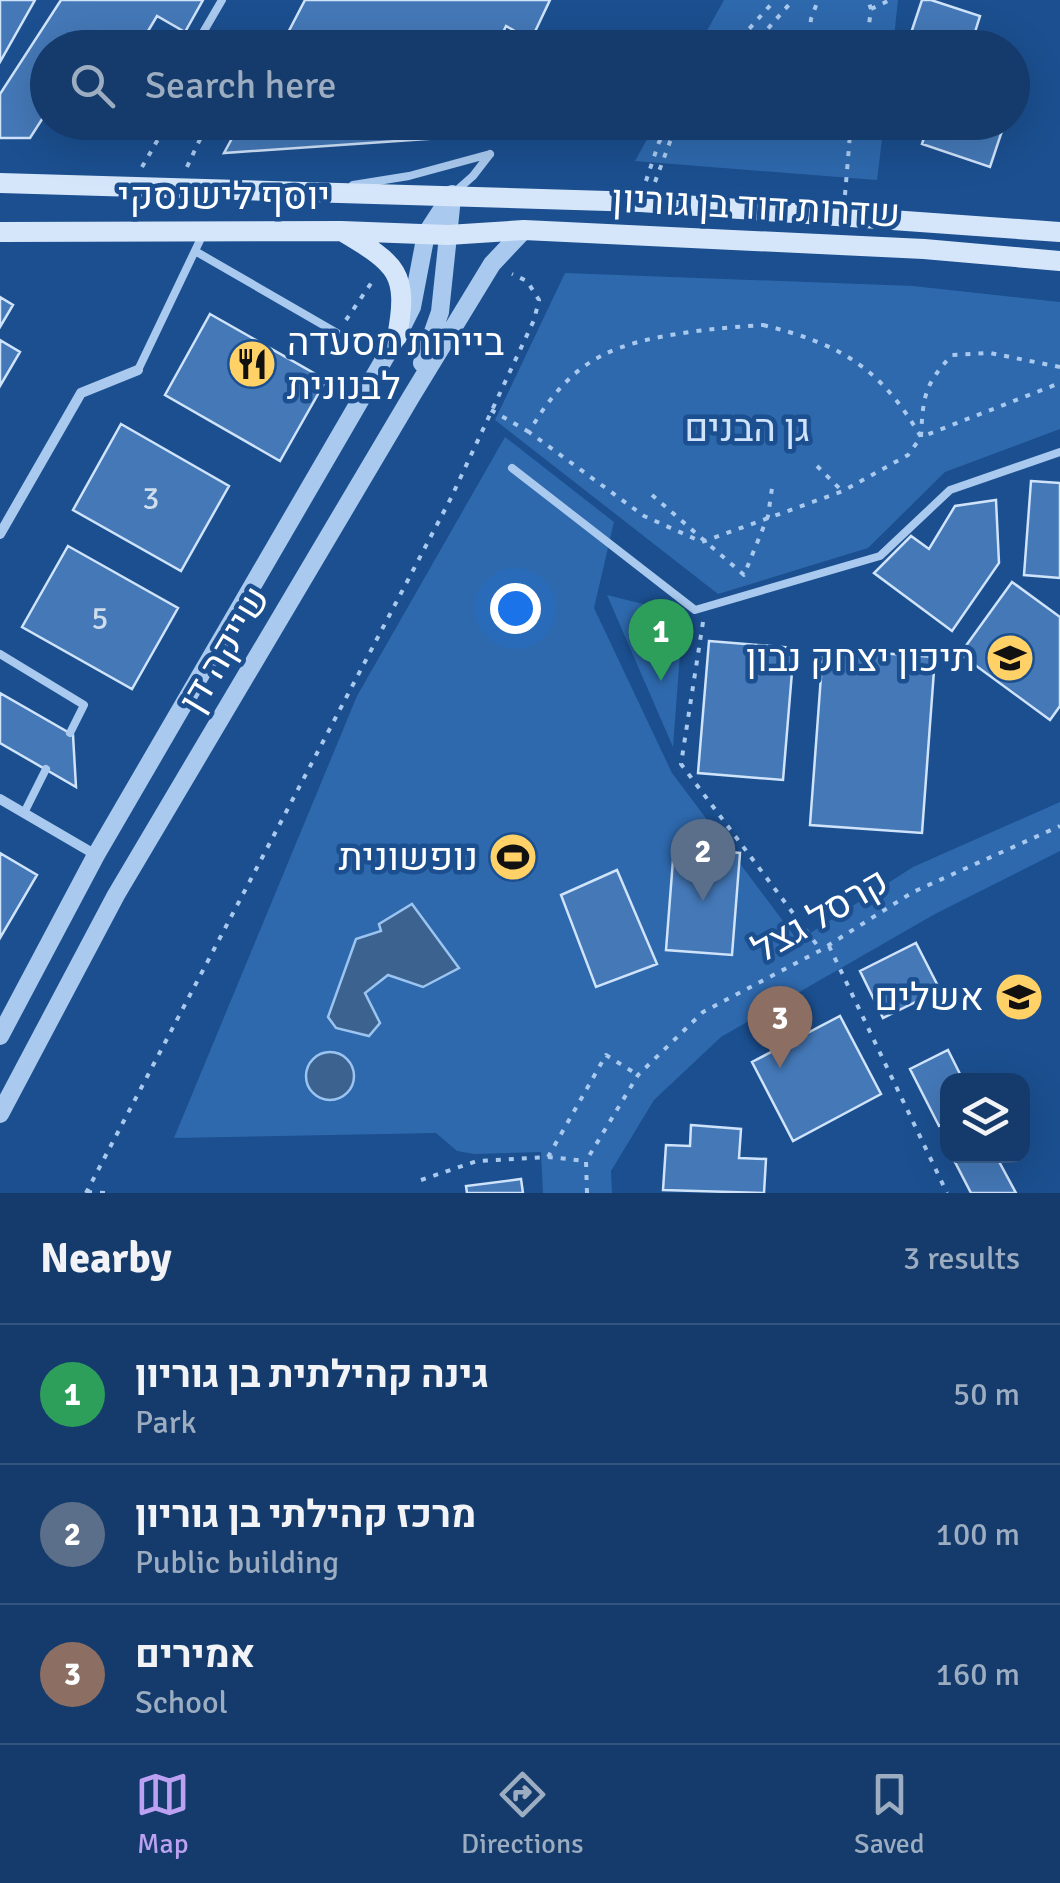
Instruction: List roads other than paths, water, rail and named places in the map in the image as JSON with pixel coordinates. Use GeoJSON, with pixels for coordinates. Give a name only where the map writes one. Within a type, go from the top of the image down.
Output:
{"type":"FeatureCollection","features":[{"type":"Feature","properties":{"kind":"main road","name":"יוסף לישנסקי"},"geometry":{"type":"LineString","coordinates":[[0,183],[303,194],[452,194]]}},
{"type":"Feature","properties":{"kind":"main road","name":"שדרות דוד בן גוריון"},"geometry":{"type":"LineString","coordinates":[[452,194],[842,215],[1060,232]]}},
{"type":"Feature","properties":{"kind":"main road","name":"יוסף לישנסקי"},"geometry":{"type":"LineString","coordinates":[[0,232],[341,230],[448,236]]}},
{"type":"Feature","properties":{"kind":"main road"},"geometry":{"type":"LineString","coordinates":[[341,230],[378,252],[397,273],[404,300],[397,337]]}},
{"type":"Feature","properties":{"kind":"main road","name":"שדרות דוד בן גוריון"},"geometry":{"type":"LineString","coordinates":[[448,236],[524,230],[924,250],[1060,261]]}},
{"type":"Feature","properties":{"kind":"street","name":"שייקה דן"},"geometry":{"type":"LineString","coordinates":[[0,1036],[96,855],[397,337],[412,307],[426,234],[452,194]]}},
{"type":"Feature","properties":{"kind":"street"},"geometry":{"type":"LineString","coordinates":[[410,397],[440,312],[452,194]]}},
{"type":"Feature","properties":{"kind":"street","name":"שייקה דן"},"geometry":{"type":"LineString","coordinates":[[0,1114],[116,894],[410,397],[492,264],[524,230]]}},
{"type":"Feature","properties":{"kind":"street"},"geometry":{"type":"LineString","coordinates":[[0,534],[81,393],[138,370]]}},
{"type":"Feature","properties":{"kind":"street"},"geometry":{"type":"LineString","coordinates":[[0,799],[96,855]]}},
{"type":"Feature","properties":{"kind":"lane"},"geometry":{"type":"LineString","coordinates":[[204,30],[222,0]]}},
{"type":"Feature","properties":{"kind":"lane"},"geometry":{"type":"LineString","coordinates":[[303,194],[409,176],[490,154],[452,194]]}},
{"type":"Feature","properties":{"kind":"lane"},"geometry":{"type":"LineString","coordinates":[[138,370],[205,230]]}},
{"type":"Feature","properties":{"kind":"lane"},"geometry":{"type":"LineString","coordinates":[[195,250],[337,333]]}},
{"type":"Feature","properties":{"kind":"lane"},"geometry":{"type":"LineString","coordinates":[[512,468],[695,610],[880,556],[950,490],[1060,452]]}},
{"type":"Feature","properties":{"kind":"lane"},"geometry":{"type":"LineString","coordinates":[[0,654],[84,706],[70,733]]}},
{"type":"Feature","properties":{"kind":"lane"},"geometry":{"type":"LineString","coordinates":[[24,813],[46,769]]}},
{"type":"Feature","properties":{"kind":"place","name":"ביירות מסעדה לבנונית"},"geometry":{"type":"Point","coordinates":[252,364]}},
{"type":"Feature","properties":{"kind":"place","name":"תיכון יצחק נבון"},"geometry":{"type":"Point","coordinates":[1010,658]}},
{"type":"Feature","properties":{"kind":"place","name":"גינה קהילתית בן גוריון"},"geometry":{"type":"Point","coordinates":[661,681]}},
{"type":"Feature","properties":{"kind":"place","name":"נופשונית"},"geometry":{"type":"Point","coordinates":[513,857]}},
{"type":"Feature","properties":{"kind":"place","name":"מרכז קהילתי בן גוריון"},"geometry":{"type":"Point","coordinates":[703,901]}},
{"type":"Feature","properties":{"kind":"place","name":"אשלים"},"geometry":{"type":"Point","coordinates":[1019,997]}},
{"type":"Feature","properties":{"kind":"place","name":"אמירים"},"geometry":{"type":"Point","coordinates":[780,1068]}},
{"type":"Feature","properties":{"kind":"park label","name":"גן הבנים"},"geometry":{"type":"Point","coordinates":[747,428]}}]}
